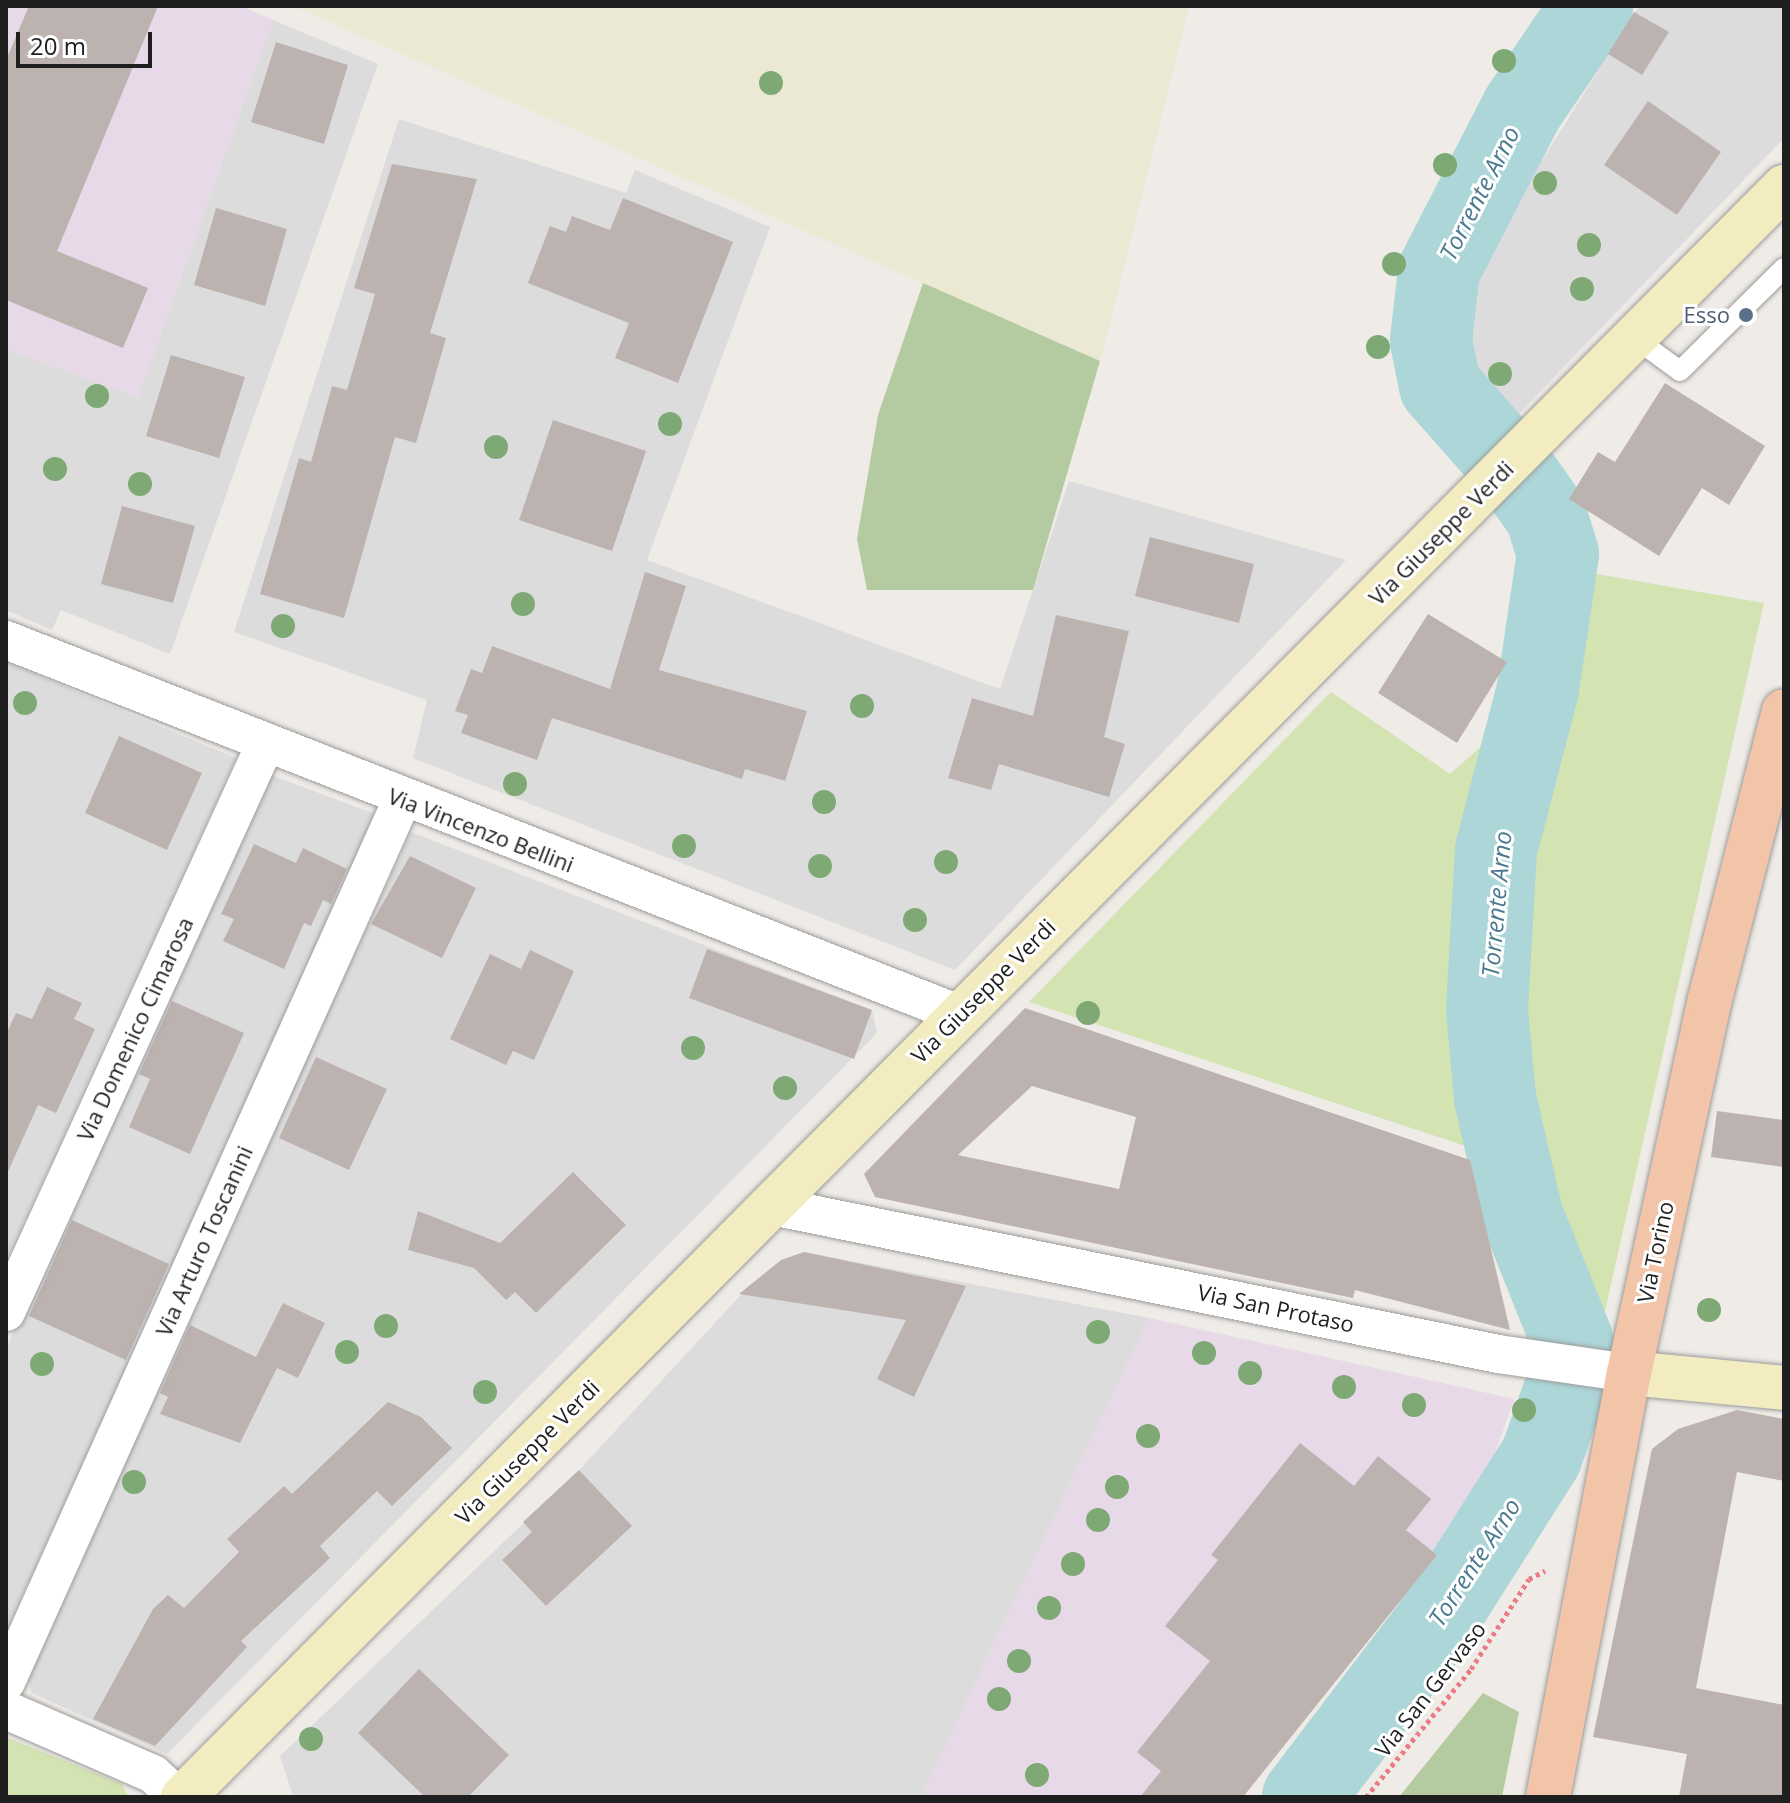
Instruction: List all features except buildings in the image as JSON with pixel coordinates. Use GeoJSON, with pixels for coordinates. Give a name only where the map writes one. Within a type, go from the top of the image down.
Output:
{"type":"FeatureCollection","features":[{"type":"Feature","properties":{"kind":"main road","name":"Via Torino"},"geometry":{"type":"LineString","coordinates":[[1548,1797],[1595,1548],[1613,1370],[1784,711]]}},
{"type":"Feature","properties":{"kind":"street","name":"Via Giuseppe Verdi"},"geometry":{"type":"LineString","coordinates":[[181,1797],[1784,187]]}},
{"type":"Feature","properties":{"kind":"street","name":"Via Vincenzo Bellini"},"geometry":{"type":"LineString","coordinates":[[6,640],[264,747],[959,1014]]}},
{"type":"Feature","properties":{"kind":"street","name":"Via Domenico Cimarosa"},"geometry":{"type":"LineString","coordinates":[[6,1312],[264,747]]}},
{"type":"Feature","properties":{"kind":"street","name":"Via Arturo Toscanini"},"geometry":{"type":"LineString","coordinates":[[6,1682],[402,800]]}},
{"type":"Feature","properties":{"kind":"street","name":"Via San Protaso"},"geometry":{"type":"LineString","coordinates":[[772,1206],[1498,1354],[1784,1388]]}},
{"type":"Feature","properties":{"kind":"street"},"geometry":{"type":"LineString","coordinates":[[6,1710],[153,1774],[181,1797]]}},
{"type":"Feature","properties":{"kind":"lane"},"geometry":{"type":"LineString","coordinates":[[1636,339],[1680,371],[1784,268]]}},
{"type":"Feature","properties":{"kind":"path","name":"Via San Gervaso"},"geometry":{"type":"LineString","coordinates":[[1366,1797],[1471,1669],[1529,1579],[1595,1548]]}},
{"type":"Feature","properties":{"kind":"shaded area"},"geometry":{"type":"Polygon","coordinates":[[[6,6],[241,6],[273,20],[138,397],[6,349],[6,6]]]}},
{"type":"Feature","properties":{"kind":"shaded area"},"geometry":{"type":"Polygon","coordinates":[[[293,6],[1189,6],[1100,361],[293,6]]]}},
{"type":"Feature","properties":{"kind":"shaded area"},"geometry":{"type":"Polygon","coordinates":[[[1639,6],[1784,6],[1784,138],[1513,420],[1464,378],[1458,294],[1639,6]]]}},
{"type":"Feature","properties":{"kind":"shaded area"},"geometry":{"type":"Polygon","coordinates":[[[273,20],[378,64],[170,654],[61,610],[52,630],[6,610],[6,349],[138,397],[273,20]]]}},
{"type":"Feature","properties":{"kind":"shaded area"},"geometry":{"type":"Polygon","coordinates":[[[399,119],[626,193],[635,170],[770,227],[647,560],[1000,689],[1069,481],[1346,560],[955,970],[413,758],[427,700],[234,632],[399,119]]]}},
{"type":"Feature","properties":{"kind":"shaded area"},"geometry":{"type":"Polygon","coordinates":[[[6,662],[236,758],[6,1261],[6,662]]]}},
{"type":"Feature","properties":{"kind":"shaded area"},"geometry":{"type":"Polygon","coordinates":[[[271,775],[378,815],[6,1631],[6,1348],[271,775]]]}},
{"type":"Feature","properties":{"kind":"shaded area"},"geometry":{"type":"Polygon","coordinates":[[[411,832],[872,1010],[877,1033],[167,1754],[32,1693],[25,1671],[411,832]]]}},
{"type":"Feature","properties":{"kind":"shaded area"},"geometry":{"type":"Polygon","coordinates":[[[804,1252],[1149,1318],[921,1797],[293,1796],[280,1756],[579,1470],[750,1285],[804,1252]]]}},
{"type":"Feature","properties":{"kind":"shaded area"},"geometry":{"type":"Polygon","coordinates":[[[1149,1318],[1514,1399],[1484,1485],[1243,1797],[921,1797],[1149,1318]]]}},
{"type":"Feature","properties":{"kind":"green space"},"geometry":{"type":"Polygon","coordinates":[[[923,283],[1100,361],[1033,590],[867,590],[857,539],[878,415],[923,283]]]}},
{"type":"Feature","properties":{"kind":"green space"},"geometry":{"type":"Polygon","coordinates":[[[1579,571],[1764,603],[1598,1342],[1531,1333],[1490,1154],[1029,1002],[1331,692],[1450,774],[1502,728],[1545,739],[1579,571]]]}},
{"type":"Feature","properties":{"kind":"green space"},"geometry":{"type":"Polygon","coordinates":[[[1483,1693],[1519,1712],[1502,1797],[1399,1797],[1483,1693]]]}},
{"type":"Feature","properties":{"kind":"green space"},"geometry":{"type":"Polygon","coordinates":[[[6,1737],[122,1784],[128,1797],[6,1797],[6,1737]]]}},
{"type":"Feature","properties":{"kind":"waterway","name":"Torrente Arno"},"geometry":{"type":"LineString","coordinates":[[1303,1797],[1435,1624],[1541,1457],[1569,1378],[1572,1340],[1522,1215],[1495,1098],[1487,1010],[1496,850],[1538,689],[1558,554],[1546,515],[1515,471],[1440,386],[1431,341],[1439,270],[1522,109],[1592,6]]}},
{"type":"Feature","properties":{"kind":"place","name":"Esso"},"geometry":{"type":"Point","coordinates":[1746,315]}}]}
